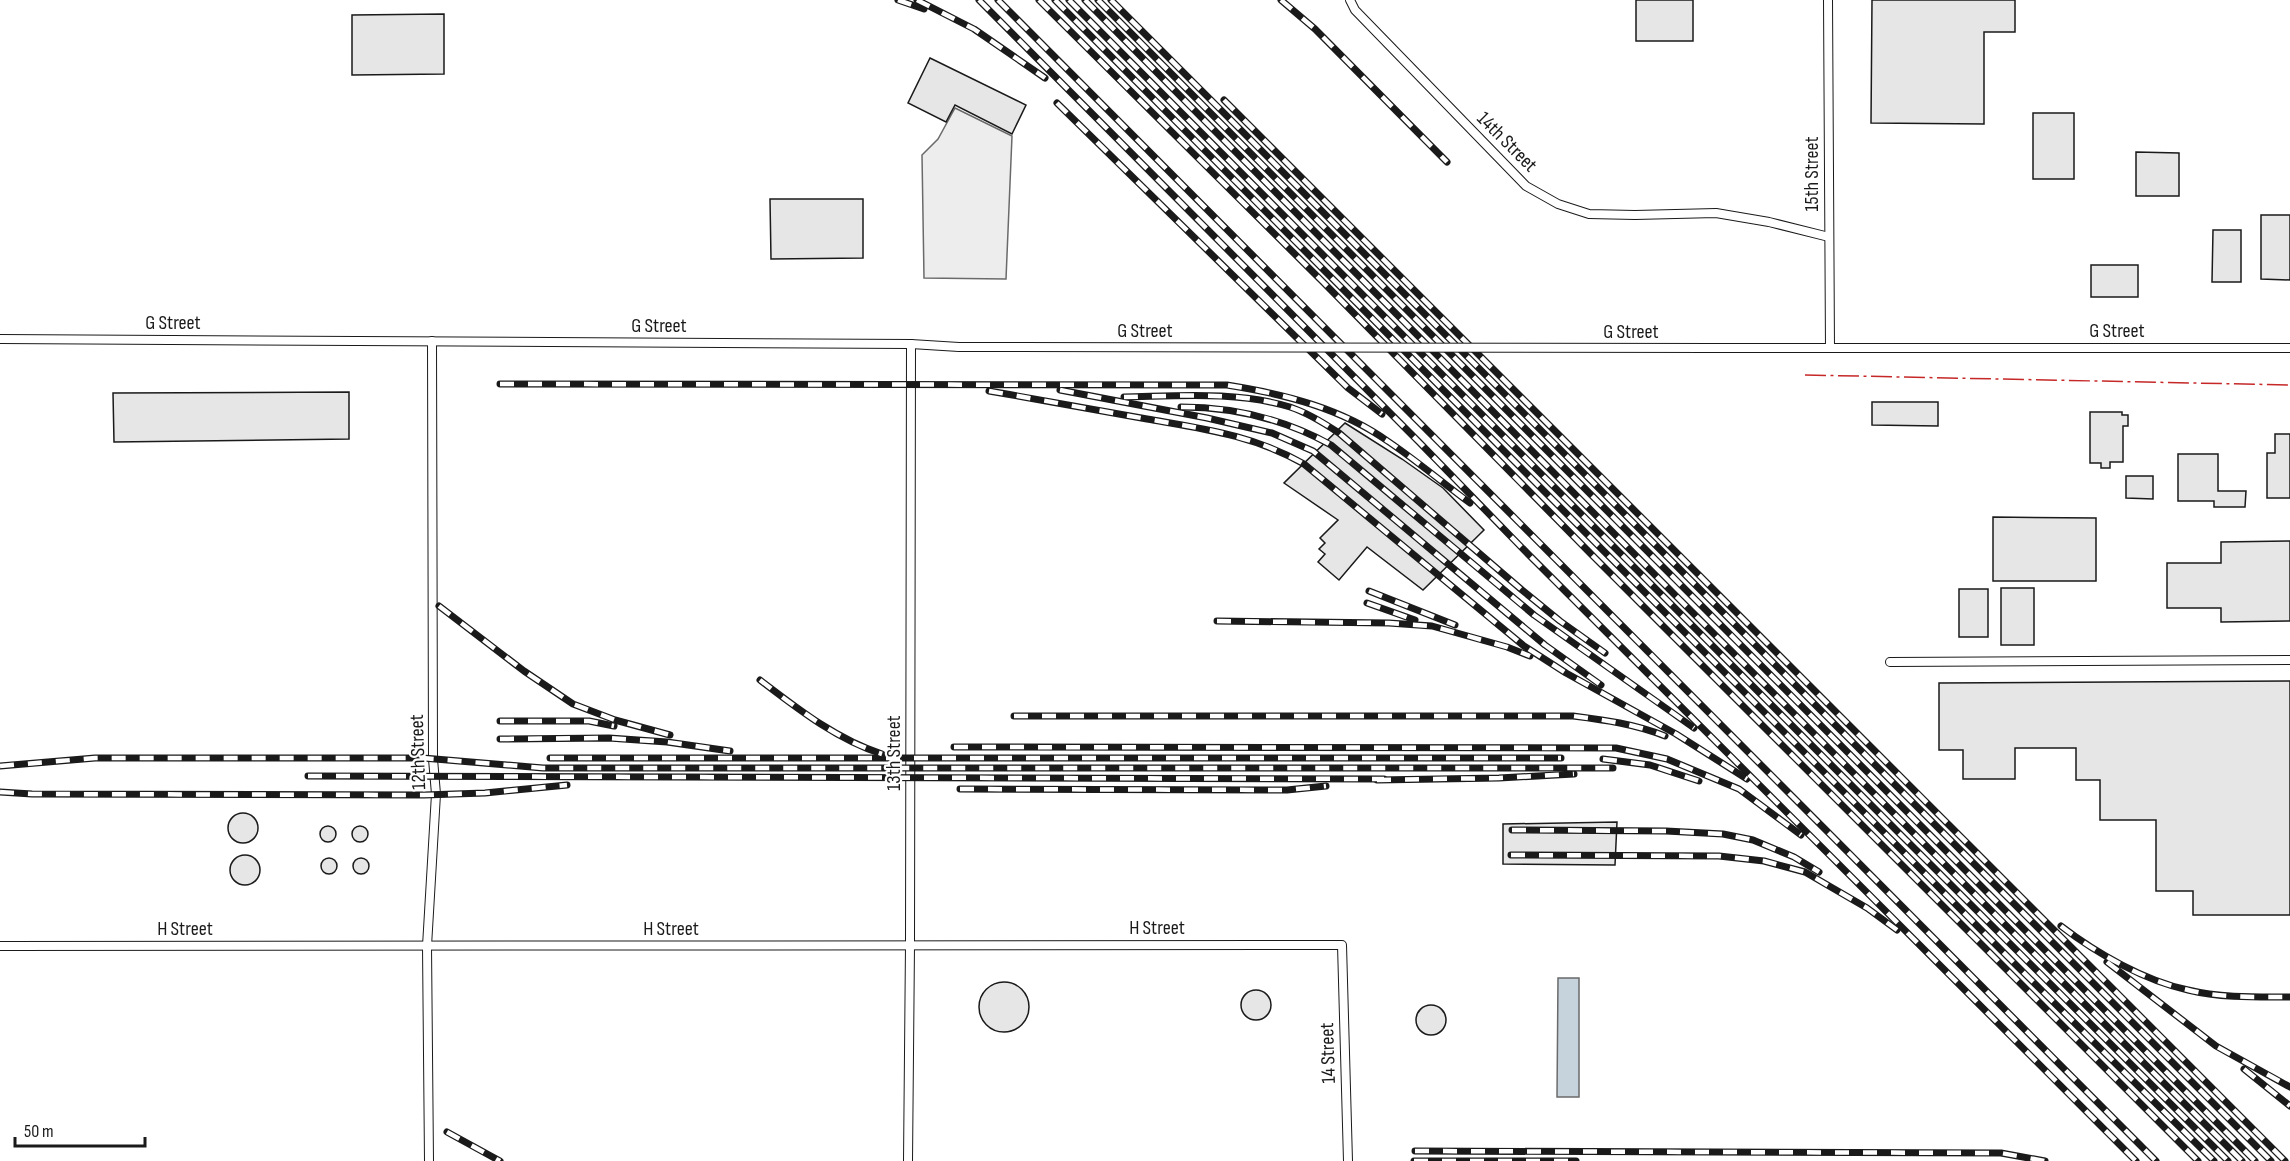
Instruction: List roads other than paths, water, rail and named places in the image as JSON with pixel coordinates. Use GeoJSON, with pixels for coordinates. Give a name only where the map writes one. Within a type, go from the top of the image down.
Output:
{"type":"FeatureCollection","features":[{"type":"Feature","properties":{"kind":"lane","name":"14th Street"},"geometry":{"type":"LineString","coordinates":[[1350,0],[1355,10],[1526,186],[1558,204],[1589,214],[1716,213],[1769,222],[1829,237]]}},
{"type":"Feature","properties":{"kind":"lane","name":"15th Street"},"geometry":{"type":"LineString","coordinates":[[1828,0],[1830,348]]}},
{"type":"Feature","properties":{"kind":"lane","name":"G Street"},"geometry":{"type":"LineString","coordinates":[[0,339],[911,344],[959,347],[2290,348]]}},
{"type":"Feature","properties":{"kind":"lane","name":"12th Street"},"geometry":{"type":"LineString","coordinates":[[429,1161],[427,946],[436,794],[433,759],[432,341]]}},
{"type":"Feature","properties":{"kind":"lane","name":"13th Street"},"geometry":{"type":"LineString","coordinates":[[908,1161],[911,344]]}},
{"type":"Feature","properties":{"kind":"lane"},"geometry":{"type":"LineString","coordinates":[[1890,662],[2290,660]]}},
{"type":"Feature","properties":{"kind":"lane","name":"H Street"},"geometry":{"type":"LineString","coordinates":[[0,946],[1342,945]]}},
{"type":"Feature","properties":{"kind":"lane","name":"14 Street"},"geometry":{"type":"LineString","coordinates":[[1342,945],[1348,1161]]}},
{"type":"Feature","properties":{"kind":"railway"},"geometry":{"type":"LineString","coordinates":[[898,0],[924,9]]}},
{"type":"Feature","properties":{"kind":"railway"},"geometry":{"type":"LineString","coordinates":[[917,0],[974,29],[1045,78]]}},
{"type":"Feature","properties":{"kind":"railway"},"geometry":{"type":"LineString","coordinates":[[979,0],[1529,555],[2136,1161]]}},
{"type":"Feature","properties":{"kind":"railway"},"geometry":{"type":"LineString","coordinates":[[998,0],[2156,1161]]}},
{"type":"Feature","properties":{"kind":"railway"},"geometry":{"type":"LineString","coordinates":[[1039,0],[2198,1161]]}},
{"type":"Feature","properties":{"kind":"railway"},"geometry":{"type":"LineString","coordinates":[[1055,0],[2214,1161]]}},
{"type":"Feature","properties":{"kind":"railway"},"geometry":{"type":"LineString","coordinates":[[1069,0],[2228,1161]]}},
{"type":"Feature","properties":{"kind":"railway"},"geometry":{"type":"LineString","coordinates":[[1085,0],[1674,594],[2242,1161]]}},
{"type":"Feature","properties":{"kind":"railway"},"geometry":{"type":"LineString","coordinates":[[1098,0],[2255,1161]]}},
{"type":"Feature","properties":{"kind":"railway"},"geometry":{"type":"LineString","coordinates":[[1111,0],[2271,1161]]}},
{"type":"Feature","properties":{"kind":"railway"},"geometry":{"type":"LineString","coordinates":[[1281,0],[1315,29],[1447,162]]}},
{"type":"Feature","properties":{"kind":"railway"},"geometry":{"type":"LineString","coordinates":[[1224,100],[2285,1161]]}},
{"type":"Feature","properties":{"kind":"railway"},"geometry":{"type":"LineString","coordinates":[[1057,103],[1348,388],[1382,414]]}},
{"type":"Feature","properties":{"kind":"railway"},"geometry":{"type":"LineString","coordinates":[[500,384],[1227,385],[1291,398],[1332,411],[1351,420],[1399,449],[1470,503]]}},
{"type":"Feature","properties":{"kind":"railway"},"geometry":{"type":"LineString","coordinates":[[1060,390],[1272,433],[1313,451],[1545,645],[1601,685]]}},
{"type":"Feature","properties":{"kind":"railway"},"geometry":{"type":"LineString","coordinates":[[989,391],[1228,434],[1285,454],[1304,464],[1524,646],[1566,673],[1676,734],[1747,779]]}},
{"type":"Feature","properties":{"kind":"railway"},"geometry":{"type":"LineString","coordinates":[[1124,397],[1208,396],[1249,399],[1290,407],[1316,418],[1339,433],[1560,621],[1605,653]]}},
{"type":"Feature","properties":{"kind":"railway"},"geometry":{"type":"LineString","coordinates":[[1181,407],[1221,409],[1259,416],[1295,428],[1331,445],[1534,615],[1694,728]]}},
{"type":"Feature","properties":{"kind":"railway"},"geometry":{"type":"LineString","coordinates":[[1369,591],[1455,625]]}},
{"type":"Feature","properties":{"kind":"railway"},"geometry":{"type":"LineString","coordinates":[[1367,603],[1415,620]]}},
{"type":"Feature","properties":{"kind":"railway"},"geometry":{"type":"LineString","coordinates":[[439,606],[524,671],[573,704],[615,720],[670,735]]}},
{"type":"Feature","properties":{"kind":"railway"},"geometry":{"type":"LineString","coordinates":[[1217,621],[1389,623],[1432,626],[1507,647],[1530,656]]}},
{"type":"Feature","properties":{"kind":"railway"},"geometry":{"type":"LineString","coordinates":[[760,680],[833,732],[882,754]]}},
{"type":"Feature","properties":{"kind":"railway"},"geometry":{"type":"LineString","coordinates":[[1014,716],[1573,716],[1631,725],[1665,736]]}},
{"type":"Feature","properties":{"kind":"railway"},"geometry":{"type":"LineString","coordinates":[[500,721],[589,721],[614,726]]}},
{"type":"Feature","properties":{"kind":"railway"},"geometry":{"type":"LineString","coordinates":[[500,739],[609,738],[667,742],[730,751]]}},
{"type":"Feature","properties":{"kind":"railway"},"geometry":{"type":"LineString","coordinates":[[954,747],[1616,748],[1667,759],[1739,789],[1801,835]]}},
{"type":"Feature","properties":{"kind":"railway"},"geometry":{"type":"LineString","coordinates":[[0,766],[95,758],[423,758],[543,768],[1613,768]]}},
{"type":"Feature","properties":{"kind":"railway"},"geometry":{"type":"LineString","coordinates":[[550,758],[1561,758]]}},
{"type":"Feature","properties":{"kind":"railway"},"geometry":{"type":"LineString","coordinates":[[1603,759],[1650,765],[1699,781]]}},
{"type":"Feature","properties":{"kind":"railway"},"geometry":{"type":"LineString","coordinates":[[1377,780],[1574,774]]}},
{"type":"Feature","properties":{"kind":"railway"},"geometry":{"type":"LineString","coordinates":[[308,776],[1384,779]]}},
{"type":"Feature","properties":{"kind":"railway"},"geometry":{"type":"LineString","coordinates":[[0,792],[424,795],[485,793],[567,785]]}},
{"type":"Feature","properties":{"kind":"railway"},"geometry":{"type":"LineString","coordinates":[[960,789],[1287,790],[1326,786]]}},
{"type":"Feature","properties":{"kind":"railway"},"geometry":{"type":"LineString","coordinates":[[1512,830],[1666,831],[1723,834],[1753,840],[1794,857],[1819,872]]}},
{"type":"Feature","properties":{"kind":"railway"},"geometry":{"type":"LineString","coordinates":[[1511,855],[1719,856],[1764,861],[1805,872],[1867,908],[1897,930]]}},
{"type":"Feature","properties":{"kind":"railway"},"geometry":{"type":"LineString","coordinates":[[2061,926],[2122,965],[2172,986],[2226,996],[2290,997]]}},
{"type":"Feature","properties":{"kind":"railway"},"geometry":{"type":"LineString","coordinates":[[2107,962],[2216,1046],[2290,1087]]}},
{"type":"Feature","properties":{"kind":"railway"},"geometry":{"type":"LineString","coordinates":[[2244,1069],[2290,1106]]}},
{"type":"Feature","properties":{"kind":"railway"},"geometry":{"type":"LineString","coordinates":[[447,1132],[500,1161]]}},
{"type":"Feature","properties":{"kind":"railway"},"geometry":{"type":"LineString","coordinates":[[1415,1151],[2001,1153],[2045,1161]]}},
{"type":"Feature","properties":{"kind":"railway"},"geometry":{"type":"LineString","coordinates":[[1414,1161],[1576,1161]]}}]}
